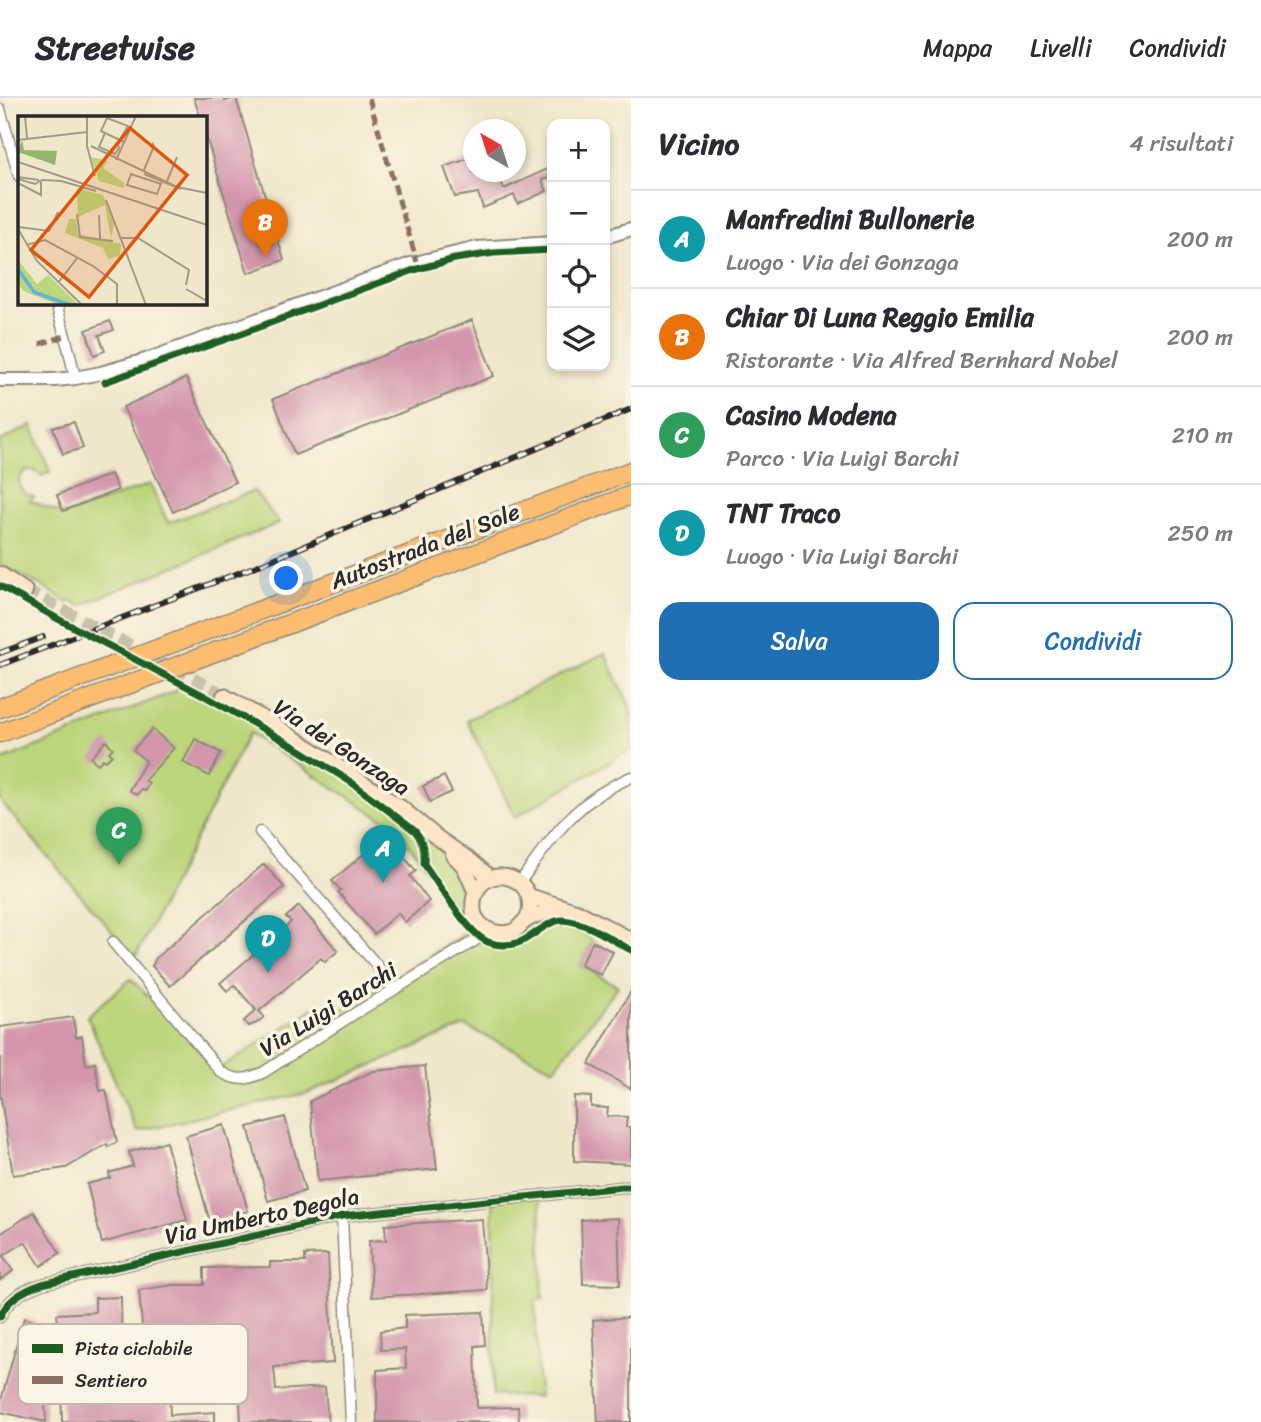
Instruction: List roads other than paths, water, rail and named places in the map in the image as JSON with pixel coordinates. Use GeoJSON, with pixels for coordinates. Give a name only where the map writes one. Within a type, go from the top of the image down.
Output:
{"type":"FeatureCollection","features":[{"type":"Feature","properties":{"kind":"highway","name":"Autostrada del Sole"},"geometry":{"type":"LineString","coordinates":[[0,708],[631,471]]}},
{"type":"Feature","properties":{"kind":"highway","name":"Autostrada del Sole"},"geometry":{"type":"LineString","coordinates":[[0,733],[631,495]]}},
{"type":"Feature","properties":{"kind":"main road"},"geometry":{"type":"LineString","coordinates":[[0,574],[25,591]]}},
{"type":"Feature","properties":{"kind":"main road","name":"Via dei Gonzaga"},"geometry":{"type":"LineString","coordinates":[[224,696],[274,725],[400,807],[491,878],[500,876],[520,883]]}},
{"type":"Feature","properties":{"kind":"main road","name":"Via dei Gonzaga"},"geometry":{"type":"LineString","coordinates":[[435,836],[464,866],[476,892],[474,914],[488,930]]}},
{"type":"Feature","properties":{"kind":"main road"},"geometry":{"type":"LineString","coordinates":[[476,892],[491,878]]}},
{"type":"Feature","properties":{"kind":"main road"},"geometry":{"type":"LineString","coordinates":[[520,883],[530,896],[527,920]]}},
{"type":"Feature","properties":{"kind":"main road"},"geometry":{"type":"LineString","coordinates":[[530,896],[578,912],[631,940]]}},
{"type":"Feature","properties":{"kind":"main road"},"geometry":{"type":"LineString","coordinates":[[488,930],[502,934],[517,930],[527,920],[562,907]]}},
{"type":"Feature","properties":{"kind":"street"},"geometry":{"type":"LineString","coordinates":[[0,109],[18,172]]}},
{"type":"Feature","properties":{"kind":"street"},"geometry":{"type":"LineString","coordinates":[[610,235],[631,229]]}},
{"type":"Feature","properties":{"kind":"street"},"geometry":{"type":"LineString","coordinates":[[0,380],[75,379],[101,373],[146,360],[411,264],[477,248],[547,243]]}},
{"type":"Feature","properties":{"kind":"street"},"geometry":{"type":"LineString","coordinates":[[56,304],[75,379]]}},
{"type":"Feature","properties":{"kind":"street"},"geometry":{"type":"LineString","coordinates":[[520,883],[556,832],[577,809],[631,777]]}},
{"type":"Feature","properties":{"kind":"street"},"geometry":{"type":"LineString","coordinates":[[260,832],[376,963],[394,989]]}},
{"type":"Feature","properties":{"kind":"street","name":"Via Luigi Barchi"},"geometry":{"type":"LineString","coordinates":[[113,942],[222,1072],[232,1078],[251,1079],[481,937],[488,930]]}},
{"type":"Feature","properties":{"kind":"street","name":"Via Umberto Degola"},"geometry":{"type":"LineString","coordinates":[[0,1317],[14,1298],[42,1284],[342,1216],[631,1188]]}},
{"type":"Feature","properties":{"kind":"street"},"geometry":{"type":"LineString","coordinates":[[342,1216],[351,1422]]}},
{"type":"Feature","properties":{"kind":"tunnel"},"geometry":{"type":"LineString","coordinates":[[25,591],[224,696]]}},
{"type":"Feature","properties":{"kind":"railway"},"geometry":{"type":"LineString","coordinates":[[0,665],[259,565],[631,409]]}},
{"type":"Feature","properties":{"kind":"railway"},"geometry":{"type":"LineString","coordinates":[[0,653],[43,637]]}},
{"type":"Feature","properties":{"kind":"place","name":"Chiar Di Luna Reggio Emilia"},"geometry":{"type":"Point","coordinates":[265,257]}},
{"type":"Feature","properties":{"kind":"place","name":"Casino Modena"},"geometry":{"type":"Point","coordinates":[119,865]}},
{"type":"Feature","properties":{"kind":"place","name":"Manfredini Bullonerie"},"geometry":{"type":"Point","coordinates":[383,883]}},
{"type":"Feature","properties":{"kind":"place","name":"TNT Traco"},"geometry":{"type":"Point","coordinates":[268,973]}}]}
